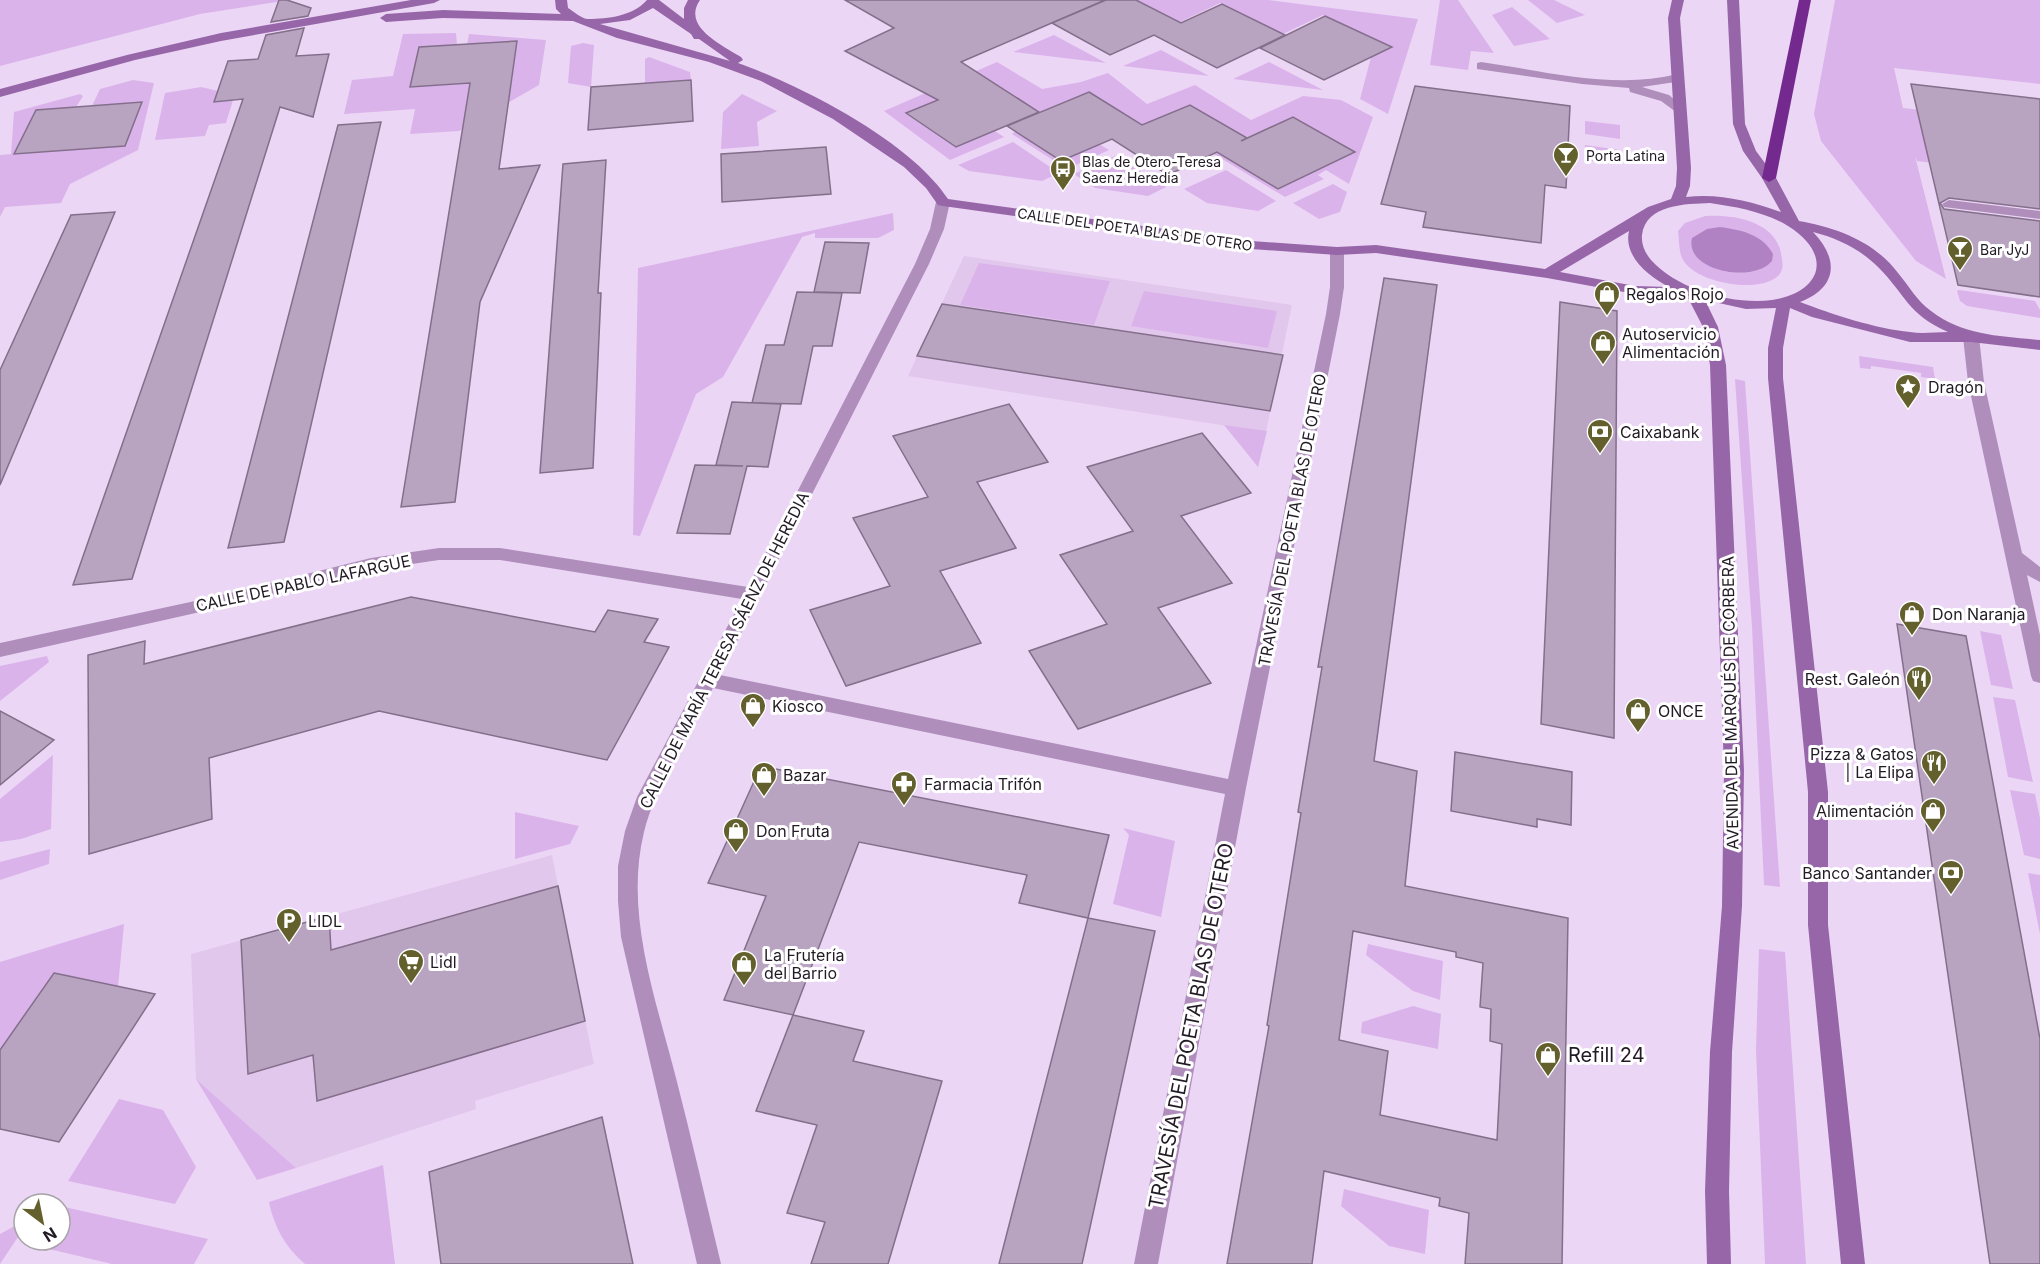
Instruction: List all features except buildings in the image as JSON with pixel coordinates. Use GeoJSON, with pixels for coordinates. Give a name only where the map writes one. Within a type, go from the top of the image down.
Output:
{"type":"FeatureCollection","features":[{"type":"Feature","properties":{"kind":"highway"},"geometry":{"type":"LineString","coordinates":[[1769,178],[1805,0]]}},
{"type":"Feature","properties":{"kind":"street"},"geometry":{"type":"LineString","coordinates":[[0,93],[150,53],[276,26],[434,0]]}},
{"type":"Feature","properties":{"kind":"street"},"geometry":{"type":"LineString","coordinates":[[561,0],[562,9],[578,19],[603,29],[690,52],[764,77],[791,89],[852,124],[922,176],[935,189],[943,202]]}},
{"type":"Feature","properties":{"kind":"street"},"geometry":{"type":"LineString","coordinates":[[694,0],[690,4],[689,11],[698,36]]}},
{"type":"Feature","properties":{"kind":"street"},"geometry":{"type":"LineString","coordinates":[[1677,202],[1683,186],[1674,18],[1678,0]]}},
{"type":"Feature","properties":{"kind":"street"},"geometry":{"type":"LineString","coordinates":[[1642,218],[1635,236],[1640,256],[1660,276],[1692,292],[1740,303],[1768,304],[1800,297],[1820,282],[1825,263],[1815,243],[1794,224],[1769,178],[1750,151],[1739,124],[1733,0]]}},
{"type":"Feature","properties":{"kind":"street"},"geometry":{"type":"LineString","coordinates":[[276,26],[443,14],[591,21],[619,19],[644,10],[653,1],[698,36],[764,77]]}},
{"type":"Feature","properties":{"kind":"street"},"geometry":{"type":"LineString","coordinates":[[1482,66],[1609,83],[1665,98],[1680,109]]}},
{"type":"Feature","properties":{"kind":"street"},"geometry":{"type":"LineString","coordinates":[[1609,83],[1666,82],[1678,78]]}},
{"type":"Feature","properties":{"kind":"street"},"geometry":{"type":"LineString","coordinates":[[1547,274],[1663,206],[1677,202],[1710,199],[1728,201],[1763,210],[1794,224],[1839,234],[1866,248],[1890,272],[1921,311],[1933,320],[1971,337]]}},
{"type":"Feature","properties":{"kind":"street","name":"CALLE DEL POETA BLAS DE OTERO"},"geometry":{"type":"LineString","coordinates":[[943,202],[1251,245],[1337,251],[1376,249],[1547,274],[1635,290],[1692,292]]}},
{"type":"Feature","properties":{"kind":"street","name":"CALLE DE MARÍA TERESA SÁENZ DE HEREDIA"},"geometry":{"type":"LineString","coordinates":[[709,1264],[635,959],[627,891],[631,844],[643,806],[907,292],[944,213],[943,202]]}},
{"type":"Feature","properties":{"kind":"street"},"geometry":{"type":"LineString","coordinates":[[1949,204],[2040,215]]}},
{"type":"Feature","properties":{"kind":"street","name":"TRAVESÍA DEL POETA BLAS DE OTERO"},"geometry":{"type":"LineString","coordinates":[[1146,1264],[1236,788],[1333,314],[1337,287],[1337,251]]}},
{"type":"Feature","properties":{"kind":"street","name":"AVENIDA DEL MARQUÉS DE CORBERA"},"geometry":{"type":"LineString","coordinates":[[1692,292],[1706,313],[1712,329],[1719,364],[1734,758],[1732,906],[1721,1052],[1718,1156],[1719,1264]]}},
{"type":"Feature","properties":{"kind":"street"},"geometry":{"type":"LineString","coordinates":[[1785,301],[1817,314],[1910,337],[1971,337],[2040,345]]}},
{"type":"Feature","properties":{"kind":"street"},"geometry":{"type":"LineString","coordinates":[[1785,301],[1777,327],[1773,367],[1782,426],[1818,792],[1818,925],[1853,1264]]}},
{"type":"Feature","properties":{"kind":"street"},"geometry":{"type":"LineString","coordinates":[[1971,337],[1976,382],[2040,676]]}},
{"type":"Feature","properties":{"kind":"street","name":"CALLE DE PABLO LAFARGUE"},"geometry":{"type":"LineString","coordinates":[[0,650],[209,604],[371,564],[440,554],[501,554],[751,594]]}},
{"type":"Feature","properties":{"kind":"street"},"geometry":{"type":"LineString","coordinates":[[2013,555],[2040,576]]}},
{"type":"Feature","properties":{"kind":"street"},"geometry":{"type":"LineString","coordinates":[[708,680],[1236,788]]}},
{"type":"Feature","properties":{"kind":"shaded area"},"geometry":{"type":"Polygon","coordinates":[[[0,0],[290,0],[200,14],[0,66],[0,0]]]}},
{"type":"Feature","properties":{"kind":"shaded area"},"geometry":{"type":"Polygon","coordinates":[[[1136,0],[1268,0],[1418,19],[1388,114],[1360,99],[1371,57],[1391,46],[1323,15],[1283,34],[1220,3],[1180,22],[1136,0]]]}},
{"type":"Feature","properties":{"kind":"shaded area"},"geometry":{"type":"Polygon","coordinates":[[[1440,0],[1458,0],[1494,53],[1471,51],[1468,70],[1430,65],[1440,0]]]}},
{"type":"Feature","properties":{"kind":"shaded area"},"geometry":{"type":"Polygon","coordinates":[[[1528,0],[1554,0],[1585,15],[1557,23],[1528,0]]]}},
{"type":"Feature","properties":{"kind":"shaded area"},"geometry":{"type":"Polygon","coordinates":[[[1835,0],[2040,0],[2040,84],[1894,68],[1903,108],[2040,123],[2040,177],[1917,161],[1915,156],[1946,279],[1916,261],[1821,141],[1814,114],[1835,0]]]}},
{"type":"Feature","properties":{"kind":"shaded area"},"geometry":{"type":"Polygon","coordinates":[[[1512,7],[1550,39],[1514,46],[1492,15],[1512,7]]]}},
{"type":"Feature","properties":{"kind":"shaded area"},"geometry":{"type":"Polygon","coordinates":[[[456,33],[457,45],[411,87],[512,81],[517,41],[467,45],[469,34],[546,40],[539,85],[459,131],[410,134],[415,109],[344,114],[352,80],[393,76],[403,34],[456,33]]]}},
{"type":"Feature","properties":{"kind":"shaded area"},"geometry":{"type":"Polygon","coordinates":[[[1054,35],[1106,63],[1013,52],[1054,35]]]}},
{"type":"Feature","properties":{"kind":"shaded area"},"geometry":{"type":"Polygon","coordinates":[[[583,43],[594,45],[591,87],[568,83],[571,46],[583,43]]]}},
{"type":"Feature","properties":{"kind":"shaded area"},"geometry":{"type":"Polygon","coordinates":[[[1161,50],[1209,76],[1123,66],[1161,50]]]}},
{"type":"Feature","properties":{"kind":"shaded area"},"geometry":{"type":"Polygon","coordinates":[[[649,57],[690,72],[691,80],[645,83],[645,59],[649,57]]]}},
{"type":"Feature","properties":{"kind":"shaded area"},"geometry":{"type":"Polygon","coordinates":[[[997,62],[1042,89],[1081,82],[1108,73],[1147,104],[1195,85],[1251,120],[1303,96],[1341,100],[1373,117],[1349,184],[1326,170],[1318,175],[1324,179],[1285,197],[1214,154],[1217,152],[1278,189],[1354,152],[1247,138],[1190,105],[1143,125],[1089,92],[1040,112],[988,79],[907,113],[956,147],[995,131],[1004,137],[950,160],[884,111],[997,62]]]}},
{"type":"Feature","properties":{"kind":"shaded area"},"geometry":{"type":"Polygon","coordinates":[[[1269,62],[1323,90],[1233,79],[1269,62]]]}},
{"type":"Feature","properties":{"kind":"shaded area"},"geometry":{"type":"Polygon","coordinates":[[[133,80],[154,83],[138,150],[70,184],[61,203],[5,207],[0,217],[0,155],[11,154],[14,112],[80,94],[83,96],[76,107],[15,154],[125,146],[92,106],[100,89],[133,80]]]}},
{"type":"Feature","properties":{"kind":"shaded area"},"geometry":{"type":"Polygon","coordinates":[[[201,87],[218,91],[233,100],[226,123],[209,125],[205,136],[155,140],[165,93],[201,87]]]}},
{"type":"Feature","properties":{"kind":"shaded area"},"geometry":{"type":"Polygon","coordinates":[[[742,94],[777,111],[757,122],[759,146],[721,149],[723,112],[742,94]]]}},
{"type":"Feature","properties":{"kind":"shaded area"},"geometry":{"type":"Polygon","coordinates":[[[1585,121],[1620,125],[1620,139],[1585,134],[1585,121]]]}},
{"type":"Feature","properties":{"kind":"shaded area"},"geometry":{"type":"Polygon","coordinates":[[[1016,131],[1099,144],[1109,150],[1067,169],[1012,134],[1016,131]]]}},
{"type":"Feature","properties":{"kind":"shaded area"},"geometry":{"type":"Polygon","coordinates":[[[1013,142],[1059,173],[1042,181],[969,171],[958,165],[1013,142]]]}},
{"type":"Feature","properties":{"kind":"shaded area"},"geometry":{"type":"Polygon","coordinates":[[[1585,145],[1620,150],[1621,161],[1618,164],[1584,160],[1585,145]]]}},
{"type":"Feature","properties":{"kind":"shaded area"},"geometry":{"type":"Polygon","coordinates":[[[1115,156],[1166,187],[1148,196],[1095,188],[1074,174],[1115,156]]]}},
{"type":"Feature","properties":{"kind":"shaded area"},"geometry":{"type":"Polygon","coordinates":[[[1226,170],[1276,201],[1258,211],[1207,203],[1184,189],[1226,170]]]}},
{"type":"Feature","properties":{"kind":"shaded area"},"geometry":{"type":"Polygon","coordinates":[[[1333,184],[1347,192],[1340,212],[1319,219],[1293,203],[1333,184]]]}},
{"type":"Feature","properties":{"kind":"shaded area"},"geometry":{"type":"Polygon","coordinates":[[[893,213],[894,230],[878,238],[815,238],[815,233],[802,237],[723,377],[696,394],[640,536],[633,535],[638,268],[893,213]]]}},
{"type":"Feature","properties":{"kind":"shaded area"},"geometry":{"type":"Polygon","coordinates":[[[1705,216],[1740,218],[1771,233],[1781,253],[1783,267],[1779,275],[1770,281],[1743,285],[1713,280],[1689,267],[1681,255],[1678,231],[1685,223],[1705,216]]]}},
{"type":"Feature","properties":{"kind":"shaded area"},"geometry":{"type":"Polygon","coordinates":[[[1720,227],[1757,237],[1773,254],[1772,261],[1763,268],[1736,273],[1709,266],[1698,259],[1692,249],[1692,238],[1707,229],[1720,227]]]}},
{"type":"Feature","properties":{"kind":"shaded area"},"geometry":{"type":"Polygon","coordinates":[[[964,256],[1292,305],[1266,432],[908,376],[964,256]]]}},
{"type":"Feature","properties":{"kind":"shaded area"},"geometry":{"type":"Polygon","coordinates":[[[979,263],[1110,281],[1094,325],[960,305],[979,263]]]}},
{"type":"Feature","properties":{"kind":"shaded area"},"geometry":{"type":"Polygon","coordinates":[[[1144,291],[1277,311],[1268,348],[1131,326],[1144,291]]]}},
{"type":"Feature","properties":{"kind":"shaded area"},"geometry":{"type":"Polygon","coordinates":[[[1957,291],[2035,301],[2040,310],[2040,318],[1967,306],[1960,301],[1957,291]]]}},
{"type":"Feature","properties":{"kind":"shaded area"},"geometry":{"type":"Polygon","coordinates":[[[1859,356],[1933,367],[1935,379],[1921,377],[1921,373],[1871,366],[1871,369],[1860,368],[1859,356]]]}},
{"type":"Feature","properties":{"kind":"shaded area"},"geometry":{"type":"Polygon","coordinates":[[[1735,379],[1745,381],[1780,887],[1764,885],[1752,627],[1735,379]]]}},
{"type":"Feature","properties":{"kind":"shaded area"},"geometry":{"type":"Polygon","coordinates":[[[1224,425],[1267,431],[1258,467],[1224,425]]]}},
{"type":"Feature","properties":{"kind":"shaded area"},"geometry":{"type":"Polygon","coordinates":[[[1980,631],[2001,635],[2013,689],[1991,685],[1980,631]]]}},
{"type":"Feature","properties":{"kind":"shaded area"},"geometry":{"type":"Polygon","coordinates":[[[47,656],[49,662],[0,701],[0,666],[47,656]]]}},
{"type":"Feature","properties":{"kind":"shaded area"},"geometry":{"type":"Polygon","coordinates":[[[1993,697],[2015,700],[2033,782],[2008,777],[1993,697]]]}},
{"type":"Feature","properties":{"kind":"shaded area"},"geometry":{"type":"Polygon","coordinates":[[[53,755],[51,829],[21,839],[0,842],[0,799],[53,755]]]}},
{"type":"Feature","properties":{"kind":"shaded area"},"geometry":{"type":"Polygon","coordinates":[[[2010,790],[2035,794],[2040,818],[2040,859],[2024,855],[2010,790]]]}},
{"type":"Feature","properties":{"kind":"shaded area"},"geometry":{"type":"Polygon","coordinates":[[[515,812],[579,826],[570,844],[515,859],[515,812]]]}},
{"type":"Feature","properties":{"kind":"shaded area"},"geometry":{"type":"Polygon","coordinates":[[[1123,828],[1175,841],[1161,917],[1113,904],[1129,835],[1123,828]]]}},
{"type":"Feature","properties":{"kind":"shaded area"},"geometry":{"type":"Polygon","coordinates":[[[50,849],[49,864],[0,880],[0,862],[50,849]]]}},
{"type":"Feature","properties":{"kind":"shaded area"},"geometry":{"type":"Polygon","coordinates":[[[552,855],[594,1064],[475,1101],[476,1109],[296,1168],[196,1079],[191,954],[552,855]]]}},
{"type":"Feature","properties":{"kind":"shaded area"},"geometry":{"type":"Polygon","coordinates":[[[2028,873],[2040,875],[2040,934],[2028,873]]]}},
{"type":"Feature","properties":{"kind":"shaded area"},"geometry":{"type":"Polygon","coordinates":[[[124,924],[118,987],[54,973],[0,1050],[0,962],[124,924]]]}},
{"type":"Feature","properties":{"kind":"shaded area"},"geometry":{"type":"Polygon","coordinates":[[[1368,944],[1443,961],[1440,1000],[1413,991],[1366,955],[1368,944]]]}},
{"type":"Feature","properties":{"kind":"shaded area"},"geometry":{"type":"Polygon","coordinates":[[[1759,949],[1785,952],[1806,1264],[1765,1264],[1756,1050],[1759,949]]]}},
{"type":"Feature","properties":{"kind":"shaded area"},"geometry":{"type":"Polygon","coordinates":[[[1413,1006],[1441,1014],[1438,1049],[1361,1033],[1362,1022],[1413,1006]]]}},
{"type":"Feature","properties":{"kind":"shaded area"},"geometry":{"type":"Polygon","coordinates":[[[196,1079],[296,1168],[257,1180],[196,1079]]]}},
{"type":"Feature","properties":{"kind":"shaded area"},"geometry":{"type":"Polygon","coordinates":[[[119,1099],[163,1110],[196,1167],[175,1204],[68,1181],[119,1099]]]}},
{"type":"Feature","properties":{"kind":"shaded area"},"geometry":{"type":"Polygon","coordinates":[[[383,1165],[395,1264],[305,1264],[281,1236],[269,1202],[383,1165]]]}},
{"type":"Feature","properties":{"kind":"shaded area"},"geometry":{"type":"Polygon","coordinates":[[[1344,1189],[1429,1210],[1425,1254],[1389,1246],[1341,1206],[1344,1189]]]}},
{"type":"Feature","properties":{"kind":"shaded area"},"geometry":{"type":"Polygon","coordinates":[[[72,1209],[208,1239],[194,1264],[112,1264],[62,1252],[72,1252],[72,1209]]]}},
{"type":"Feature","properties":{"kind":"shaded area"},"geometry":{"type":"Polygon","coordinates":[[[12,1228],[12,1246],[0,1264],[0,1234],[12,1228]]]}},
{"type":"Feature","properties":{"kind":"place","name":"Porta Latina"},"geometry":{"type":"Point","coordinates":[1566,178]}},
{"type":"Feature","properties":{"kind":"place","name":"Blas de Otero-Teresa Saenz Heredia"},"geometry":{"type":"Point","coordinates":[1063,192]}},
{"type":"Feature","properties":{"kind":"place","name":"Bar JyJ"},"geometry":{"type":"Point","coordinates":[1960,272]}},
{"type":"Feature","properties":{"kind":"place","name":"Regalos Rojo"},"geometry":{"type":"Point","coordinates":[1607,317]}},
{"type":"Feature","properties":{"kind":"place","name":"Autoservicio Alimentación"},"geometry":{"type":"Point","coordinates":[1603,366]}},
{"type":"Feature","properties":{"kind":"place","name":"Dragón"},"geometry":{"type":"Point","coordinates":[1908,410]}},
{"type":"Feature","properties":{"kind":"place","name":"Caixabank"},"geometry":{"type":"Point","coordinates":[1600,455]}},
{"type":"Feature","properties":{"kind":"place","name":"Don Naranja"},"geometry":{"type":"Point","coordinates":[1912,637]}},
{"type":"Feature","properties":{"kind":"place","name":"Rest. Galeón"},"geometry":{"type":"Point","coordinates":[1919,702]}},
{"type":"Feature","properties":{"kind":"place","name":"Kiosco"},"geometry":{"type":"Point","coordinates":[753,729]}},
{"type":"Feature","properties":{"kind":"place","name":"ONCE"},"geometry":{"type":"Point","coordinates":[1638,734]}},
{"type":"Feature","properties":{"kind":"place","name":"Pizza & Gatos | La Elipa"},"geometry":{"type":"Point","coordinates":[1934,786]}},
{"type":"Feature","properties":{"kind":"place","name":"Bazar"},"geometry":{"type":"Point","coordinates":[764,798]}},
{"type":"Feature","properties":{"kind":"place","name":"Farmacia Trifón"},"geometry":{"type":"Point","coordinates":[904,807]}},
{"type":"Feature","properties":{"kind":"place","name":"Alimentación"},"geometry":{"type":"Point","coordinates":[1933,834]}},
{"type":"Feature","properties":{"kind":"place","name":"Don Fruta"},"geometry":{"type":"Point","coordinates":[736,854]}},
{"type":"Feature","properties":{"kind":"place","name":"Banco Santander"},"geometry":{"type":"Point","coordinates":[1951,896]}},
{"type":"Feature","properties":{"kind":"place","name":"LIDL"},"geometry":{"type":"Point","coordinates":[289,944]}},
{"type":"Feature","properties":{"kind":"place","name":"Lidl"},"geometry":{"type":"Point","coordinates":[411,985]}},
{"type":"Feature","properties":{"kind":"place","name":"La Frutería del Barrio"},"geometry":{"type":"Point","coordinates":[744,987]}},
{"type":"Feature","properties":{"kind":"place","name":"Refill 24"},"geometry":{"type":"Point","coordinates":[1548,1078]}}]}
